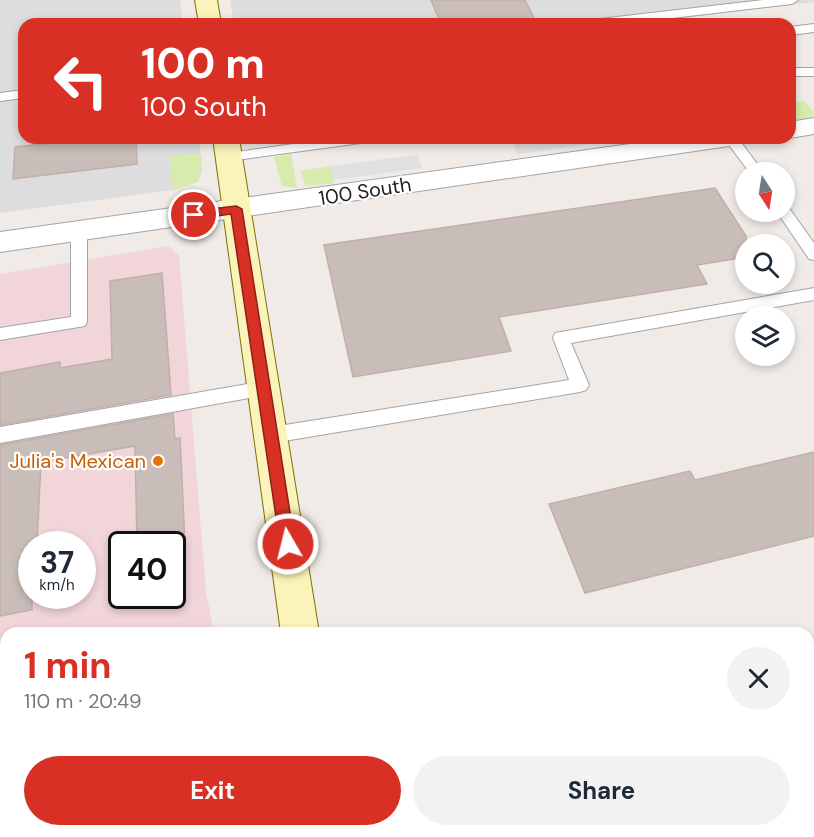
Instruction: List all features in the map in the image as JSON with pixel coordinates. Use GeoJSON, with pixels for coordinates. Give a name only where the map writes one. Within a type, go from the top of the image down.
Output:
{"type":"FeatureCollection","features":[{"type":"Feature","properties":{"kind":"street"},"geometry":{"type":"LineString","coordinates":[[206,0],[209,18]]}},
{"type":"Feature","properties":{"kind":"street"},"geometry":{"type":"LineString","coordinates":[[796,129],[814,126]]}},
{"type":"Feature","properties":{"kind":"street","name":"100 South"},"geometry":{"type":"LineString","coordinates":[[0,243],[688,144]]}},
{"type":"Feature","properties":{"kind":"street"},"geometry":{"type":"LineString","coordinates":[[227,148],[272,435],[296,627]]}},
{"type":"Feature","properties":{"kind":"lane"},"geometry":{"type":"LineString","coordinates":[[641,18],[792,0]]}},
{"type":"Feature","properties":{"kind":"lane"},"geometry":{"type":"LineString","coordinates":[[796,31],[814,28]]}},
{"type":"Feature","properties":{"kind":"lane"},"geometry":{"type":"LineString","coordinates":[[796,70],[814,72]]}},
{"type":"Feature","properties":{"kind":"lane"},"geometry":{"type":"LineString","coordinates":[[796,73],[814,88]]}},
{"type":"Feature","properties":{"kind":"lane"},"geometry":{"type":"LineString","coordinates":[[0,97],[18,95]]}},
{"type":"Feature","properties":{"kind":"lane"},"geometry":{"type":"LineString","coordinates":[[227,148],[283,144]]}},
{"type":"Feature","properties":{"kind":"lane"},"geometry":{"type":"LineString","coordinates":[[735,144],[748,162]]}},
{"type":"Feature","properties":{"kind":"lane"},"geometry":{"type":"LineString","coordinates":[[791,222],[814,255]]}},
{"type":"Feature","properties":{"kind":"lane"},"geometry":{"type":"LineString","coordinates":[[0,334],[79,322],[79,231]]}},
{"type":"Feature","properties":{"kind":"lane"},"geometry":{"type":"LineString","coordinates":[[272,435],[580,385],[561,338],[814,294]]}},
{"type":"Feature","properties":{"kind":"lane"},"geometry":{"type":"LineString","coordinates":[[0,435],[265,388]]}},
{"type":"Feature","properties":{"kind":"shaded area"},"geometry":{"type":"Polygon","coordinates":[[[0,0],[180,0],[182,18],[18,18],[18,144],[200,144],[202,171],[198,182],[173,190],[0,213],[0,0]]]}},
{"type":"Feature","properties":{"kind":"shaded area"},"geometry":{"type":"Polygon","coordinates":[[[230,0],[814,0],[814,2],[682,18],[233,18],[230,0]]]}},
{"type":"Feature","properties":{"kind":"shaded area"},"geometry":{"type":"Polygon","coordinates":[[[514,144],[589,144],[517,154],[514,144]]]}},
{"type":"Feature","properties":{"kind":"shaded area"},"geometry":{"type":"Polygon","coordinates":[[[418,155],[422,168],[333,180],[330,166],[418,155]]]}},
{"type":"Feature","properties":{"kind":"shaded area"},"geometry":{"type":"Polygon","coordinates":[[[169,246],[179,256],[206,592],[213,627],[0,627],[0,274],[169,246]]]}},
{"type":"Feature","properties":{"kind":"green space"},"geometry":{"type":"Polygon","coordinates":[[[805,101],[813,112],[813,117],[796,121],[796,102],[805,101]]]}},
{"type":"Feature","properties":{"kind":"green space"},"geometry":{"type":"Polygon","coordinates":[[[291,153],[297,188],[282,186],[274,157],[291,153]]]}},
{"type":"Feature","properties":{"kind":"green space"},"geometry":{"type":"Polygon","coordinates":[[[194,154],[202,156],[198,182],[173,190],[170,157],[194,154]]]}},
{"type":"Feature","properties":{"kind":"green space"},"geometry":{"type":"Polygon","coordinates":[[[330,166],[334,183],[305,186],[301,171],[330,166]]]}},
{"type":"Feature","properties":{"kind":"building"},"geometry":{"type":"Polygon","coordinates":[[[431,0],[525,0],[534,18],[438,18],[431,0]]]}},
{"type":"Feature","properties":{"kind":"building"},"geometry":{"type":"Polygon","coordinates":[[[44,144],[136,144],[137,164],[13,179],[15,147],[44,144]]]}},
{"type":"Feature","properties":{"kind":"building"},"geometry":{"type":"Polygon","coordinates":[[[715,188],[745,234],[735,234],[735,259],[697,265],[707,284],[499,317],[511,351],[353,377],[324,245],[715,188]]]}},
{"type":"Feature","properties":{"kind":"building"},"geometry":{"type":"Polygon","coordinates":[[[162,273],[171,395],[0,425],[0,373],[60,362],[60,368],[112,359],[110,281],[162,273]]]}},
{"type":"Feature","properties":{"kind":"building"},"geometry":{"type":"Polygon","coordinates":[[[173,414],[175,439],[180,438],[184,531],[137,531],[135,446],[41,462],[38,531],[18,531],[18,609],[32,610],[0,616],[0,445],[173,414]]]}},
{"type":"Feature","properties":{"kind":"building"},"geometry":{"type":"Polygon","coordinates":[[[814,452],[814,536],[585,593],[549,504],[690,471],[695,480],[814,452]]]}},
{"type":"Feature","properties":{"kind":"place","name":"Julia's Mexican"},"geometry":{"type":"Point","coordinates":[158,461]}},
{"type":"Feature","properties":{"kind":"route"},"geometry":{"type":"LineString","coordinates":[[194,215],[236,209],[288,544]]}}]}
